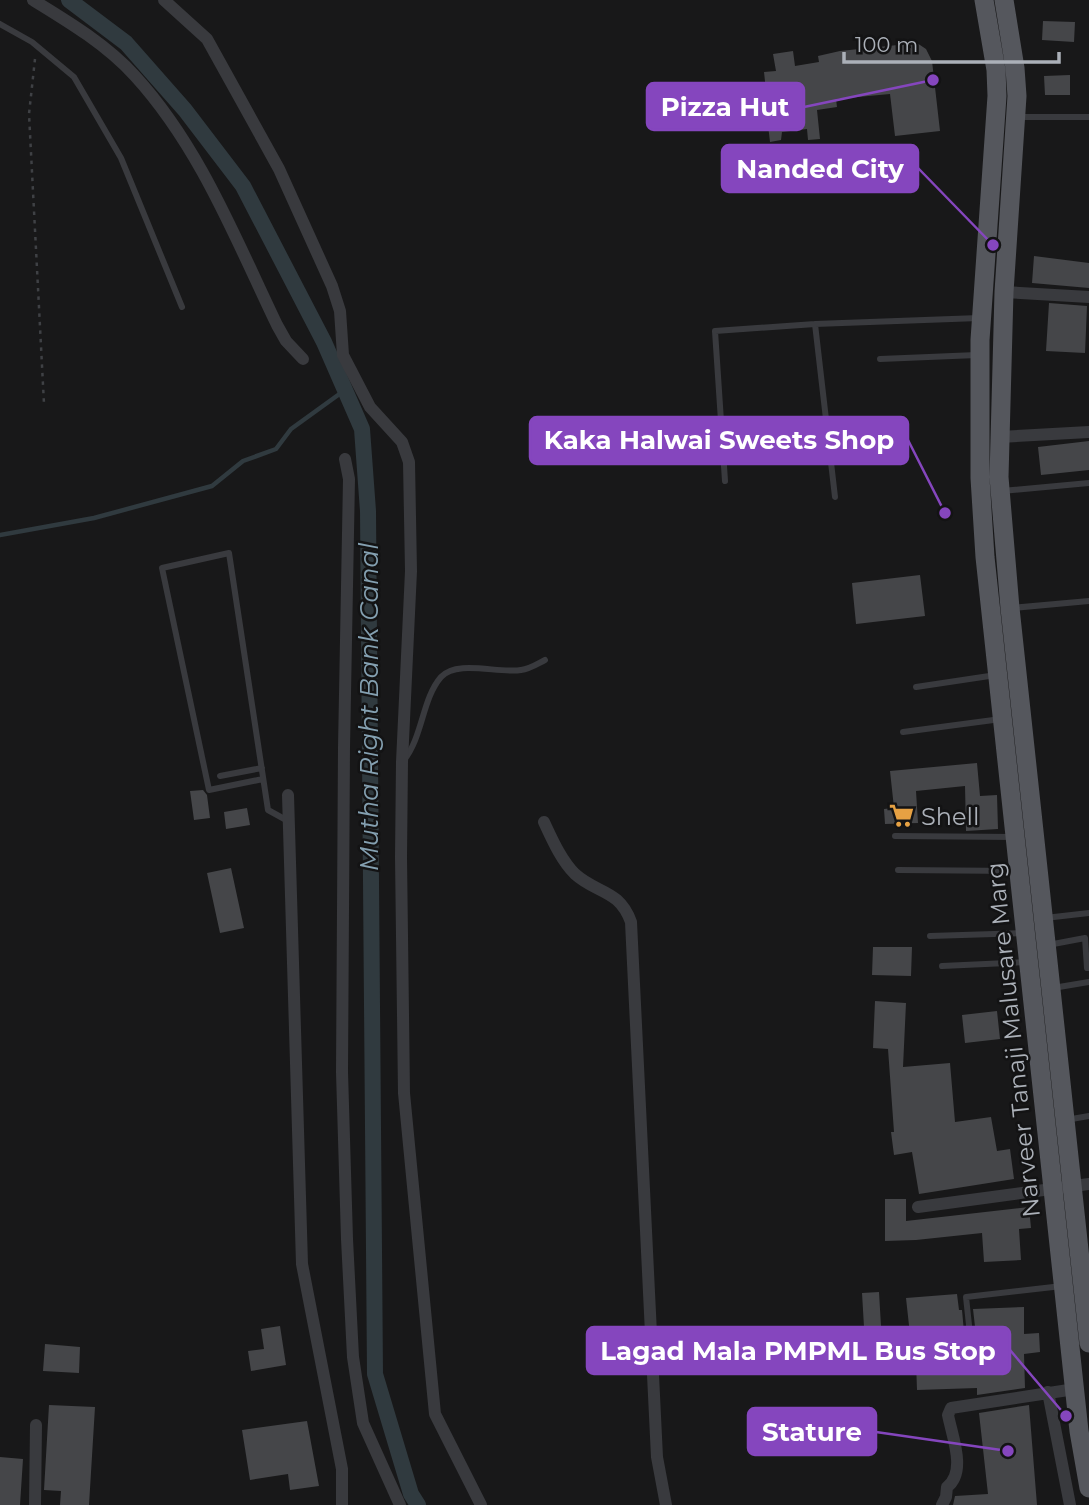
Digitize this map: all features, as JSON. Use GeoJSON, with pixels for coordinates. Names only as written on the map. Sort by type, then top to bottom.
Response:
{"type":"FeatureCollection","features":[{"type":"Feature","properties":{"kind":"main road","name":"Narveer Tanaji Malusare Marg"},"geometry":{"type":"LineString","coordinates":[[984,0],[1016,117],[1002,174],[981,318],[980,478],[995,556],[1010,608],[1043,918],[1032,947],[1051,989],[1078,1281],[1089,1343]]}},
{"type":"Feature","properties":{"kind":"main road","name":"Narveer Tanaji Malusare Marg"},"geometry":{"type":"LineString","coordinates":[[1004,0],[1005,69],[997,96],[1002,174],[1004,292],[1000,491],[995,556],[998,675],[1019,871],[1071,1187]]}},
{"type":"Feature","properties":{"kind":"main road","name":"Narveer Tanaji Malusare Marg"},"geometry":{"type":"LineString","coordinates":[[1078,1281],[1075,1389],[1080,1441],[1089,1488]]}},
{"type":"Feature","properties":{"kind":"street"},"geometry":{"type":"LineString","coordinates":[[33,0],[81,29],[134,75],[183,136],[277,325],[286,341],[303,359]]}},
{"type":"Feature","properties":{"kind":"street"},"geometry":{"type":"LineString","coordinates":[[164,0],[207,39],[279,169],[332,286],[340,311],[343,355],[370,407],[402,442],[409,462],[411,571],[402,762],[401,857],[404,1093],[435,1414],[481,1505]]}},
{"type":"Feature","properties":{"kind":"street"},"geometry":{"type":"LineString","coordinates":[[1004,292],[1089,297]]}},
{"type":"Feature","properties":{"kind":"street"},"geometry":{"type":"LineString","coordinates":[[1000,437],[1089,432]]}},
{"type":"Feature","properties":{"kind":"street"},"geometry":{"type":"LineString","coordinates":[[345,459],[349,479],[342,1072],[353,1357],[363,1423],[400,1505]]}},
{"type":"Feature","properties":{"kind":"street"},"geometry":{"type":"LineString","coordinates":[[288,795],[302,1264],[342,1469],[342,1505]]}},
{"type":"Feature","properties":{"kind":"street"},"geometry":{"type":"LineString","coordinates":[[544,822],[568,866],[577,876],[617,898],[626,909],[631,922],[657,1457],[666,1505]]}},
{"type":"Feature","properties":{"kind":"street"},"geometry":{"type":"LineString","coordinates":[[918,1207],[1071,1187]]}},
{"type":"Feature","properties":{"kind":"street"},"geometry":{"type":"LineString","coordinates":[[942,1505],[947,1487],[954,1482],[958,1470],[948,1415],[951,1408],[1075,1389]]}},
{"type":"Feature","properties":{"kind":"street"},"geometry":{"type":"LineString","coordinates":[[1048,1392],[1070,1505]]}},
{"type":"Feature","properties":{"kind":"street"},"geometry":{"type":"LineString","coordinates":[[35,1505],[36,1425]]}},
{"type":"Feature","properties":{"kind":"lane"},"geometry":{"type":"LineString","coordinates":[[0,24],[37,46],[74,76],[121,158],[183,307]]}},
{"type":"Feature","properties":{"kind":"lane"},"geometry":{"type":"LineString","coordinates":[[1016,117],[1089,117]]}},
{"type":"Feature","properties":{"kind":"lane"},"geometry":{"type":"LineString","coordinates":[[725,481],[715,331],[815,324],[981,318]]}},
{"type":"Feature","properties":{"kind":"lane"},"geometry":{"type":"LineString","coordinates":[[815,324],[835,497]]}},
{"type":"Feature","properties":{"kind":"lane"},"geometry":{"type":"LineString","coordinates":[[880,359],[979,355]]}},
{"type":"Feature","properties":{"kind":"lane"},"geometry":{"type":"LineString","coordinates":[[1000,491],[1089,483]]}},
{"type":"Feature","properties":{"kind":"lane"},"geometry":{"type":"LineString","coordinates":[[263,779],[209,790],[162,568],[229,553],[268,810],[288,821]]}},
{"type":"Feature","properties":{"kind":"lane"},"geometry":{"type":"LineString","coordinates":[[1010,608],[1089,601]]}},
{"type":"Feature","properties":{"kind":"lane"},"geometry":{"type":"LineString","coordinates":[[402,762],[413,747],[432,692],[441,677],[449,671],[467,668],[516,671],[533,667],[545,660]]}},
{"type":"Feature","properties":{"kind":"lane"},"geometry":{"type":"LineString","coordinates":[[916,687],[998,675]]}},
{"type":"Feature","properties":{"kind":"lane"},"geometry":{"type":"LineString","coordinates":[[903,732],[1003,719]]}},
{"type":"Feature","properties":{"kind":"lane"},"geometry":{"type":"LineString","coordinates":[[220,776],[262,768]]}},
{"type":"Feature","properties":{"kind":"lane"},"geometry":{"type":"LineString","coordinates":[[895,836],[1016,836]]}},
{"type":"Feature","properties":{"kind":"lane"},"geometry":{"type":"LineString","coordinates":[[898,870],[1019,871]]}},
{"type":"Feature","properties":{"kind":"lane"},"geometry":{"type":"LineString","coordinates":[[1043,918],[1089,913]]}},
{"type":"Feature","properties":{"kind":"lane"},"geometry":{"type":"LineString","coordinates":[[930,936],[1032,947]]}},
{"type":"Feature","properties":{"kind":"lane"},"geometry":{"type":"LineString","coordinates":[[942,965],[1085,938],[1089,968]]}},
{"type":"Feature","properties":{"kind":"lane"},"geometry":{"type":"LineString","coordinates":[[1051,989],[1089,982]]}},
{"type":"Feature","properties":{"kind":"lane"},"geometry":{"type":"LineString","coordinates":[[1065,1120],[1089,1116]]}},
{"type":"Feature","properties":{"kind":"lane"},"geometry":{"type":"LineString","coordinates":[[972,1353],[967,1297],[1078,1281]]}},
{"type":"Feature","properties":{"kind":"path"},"geometry":{"type":"LineString","coordinates":[[37,46],[29,114],[44,404]]}},
{"type":"Feature","properties":{"kind":"building"},"geometry":{"type":"Polygon","coordinates":[[[1043,21],[1075,22],[1074,42],[1042,40],[1043,21]]]}},
{"type":"Feature","properties":{"kind":"building"},"geometry":{"type":"Polygon","coordinates":[[[917,43],[926,49],[932,61],[940,131],[895,136],[890,94],[836,99],[837,107],[817,110],[820,139],[808,140],[807,129],[782,132],[781,140],[770,142],[768,125],[777,124],[773,90],[766,91],[764,72],[776,71],[773,54],[793,51],[795,66],[819,62],[818,56],[840,51],[917,43]]]}},
{"type":"Feature","properties":{"kind":"building"},"geometry":{"type":"Polygon","coordinates":[[[1070,75],[1070,95],[1045,95],[1044,76],[1070,75]]]}},
{"type":"Feature","properties":{"kind":"building"},"geometry":{"type":"Polygon","coordinates":[[[1034,256],[1089,263],[1089,288],[1032,283],[1034,256]]]}},
{"type":"Feature","properties":{"kind":"building"},"geometry":{"type":"Polygon","coordinates":[[[1049,303],[1087,306],[1085,353],[1046,351],[1049,303]]]}},
{"type":"Feature","properties":{"kind":"building"},"geometry":{"type":"Polygon","coordinates":[[[1089,441],[1089,470],[1041,475],[1038,447],[1089,441]]]}},
{"type":"Feature","properties":{"kind":"building"},"geometry":{"type":"Polygon","coordinates":[[[920,575],[925,616],[856,624],[852,583],[920,575]]]}},
{"type":"Feature","properties":{"kind":"building"},"geometry":{"type":"Polygon","coordinates":[[[977,763],[980,796],[997,795],[998,829],[966,831],[965,786],[916,791],[918,823],[885,824],[884,809],[894,808],[890,771],[977,763]]]}},
{"type":"Feature","properties":{"kind":"building"},"geometry":{"type":"Polygon","coordinates":[[[203,790],[207,795],[210,818],[194,820],[190,791],[203,790]]]}},
{"type":"Feature","properties":{"kind":"building"},"geometry":{"type":"Polygon","coordinates":[[[247,808],[250,825],[226,829],[224,812],[247,808]]]}},
{"type":"Feature","properties":{"kind":"building"},"geometry":{"type":"Polygon","coordinates":[[[231,868],[244,928],[220,933],[207,873],[231,868]]]}},
{"type":"Feature","properties":{"kind":"building"},"geometry":{"type":"Polygon","coordinates":[[[873,947],[912,947],[911,976],[872,975],[873,947]]]}},
{"type":"Feature","properties":{"kind":"building"},"geometry":{"type":"Polygon","coordinates":[[[875,1001],[906,1003],[903,1067],[950,1063],[955,1122],[991,1117],[997,1151],[1010,1149],[1014,1179],[919,1194],[912,1152],[894,1155],[888,1049],[873,1048],[875,1001]]]}},
{"type":"Feature","properties":{"kind":"building"},"geometry":{"type":"Polygon","coordinates":[[[997,1011],[1000,1039],[965,1043],[962,1015],[997,1011]]]}},
{"type":"Feature","properties":{"kind":"building"},"geometry":{"type":"Polygon","coordinates":[[[885,1199],[906,1199],[906,1221],[1029,1207],[1031,1228],[1019,1229],[1021,1260],[984,1262],[982,1233],[885,1241],[885,1199]]]}},
{"type":"Feature","properties":{"kind":"building"},"geometry":{"type":"Polygon","coordinates":[[[879,1292],[881,1326],[864,1327],[862,1293],[879,1292]]]}},
{"type":"Feature","properties":{"kind":"building"},"geometry":{"type":"Polygon","coordinates":[[[957,1294],[959,1310],[962,1310],[966,1354],[970,1358],[975,1358],[978,1353],[973,1309],[1024,1307],[1024,1334],[1039,1333],[1040,1352],[1024,1354],[1025,1388],[977,1395],[977,1388],[917,1390],[916,1362],[913,1362],[906,1298],[957,1294]]]}},
{"type":"Feature","properties":{"kind":"building"},"geometry":{"type":"Polygon","coordinates":[[[280,1326],[286,1365],[251,1371],[248,1351],[264,1349],[261,1329],[280,1326]]]}},
{"type":"Feature","properties":{"kind":"building"},"geometry":{"type":"Polygon","coordinates":[[[45,1344],[80,1347],[79,1373],[43,1371],[45,1344]]]}},
{"type":"Feature","properties":{"kind":"building"},"geometry":{"type":"Polygon","coordinates":[[[49,1405],[95,1407],[89,1505],[60,1505],[61,1491],[44,1490],[49,1405]]]}},
{"type":"Feature","properties":{"kind":"building"},"geometry":{"type":"Polygon","coordinates":[[[1029,1405],[1037,1505],[953,1505],[955,1496],[988,1494],[979,1413],[1029,1405]]]}},
{"type":"Feature","properties":{"kind":"building"},"geometry":{"type":"Polygon","coordinates":[[[307,1421],[319,1486],[290,1490],[288,1474],[250,1480],[242,1430],[307,1421]]]}},
{"type":"Feature","properties":{"kind":"building"},"geometry":{"type":"Polygon","coordinates":[[[0,1457],[23,1459],[20,1505],[0,1505],[0,1457]]]}},
{"type":"Feature","properties":{"kind":"waterway","name":"Mutha Right Bank Canal"},"geometry":{"type":"LineString","coordinates":[[69,0],[126,43],[185,110],[243,186],[324,342],[362,429],[368,511],[375,1374],[411,1494],[418,1505]]}},
{"type":"Feature","properties":{"kind":"waterway"},"geometry":{"type":"LineString","coordinates":[[0,535],[94,518],[212,486],[243,461],[276,449],[291,429],[345,390]]}},
{"type":"Feature","properties":{"kind":"place","name":"Pizza Hut"},"geometry":{"type":"Point","coordinates":[933,80]}},
{"type":"Feature","properties":{"kind":"place","name":"Nanded City"},"geometry":{"type":"Point","coordinates":[993,245]}},
{"type":"Feature","properties":{"kind":"place","name":"Kaka Halwai Sweets Shop"},"geometry":{"type":"Point","coordinates":[945,513]}},
{"type":"Feature","properties":{"kind":"place","name":"Shell"},"geometry":{"type":"Point","coordinates":[901,816]}},
{"type":"Feature","properties":{"kind":"place","name":"Lagad Mala PMPML Bus Stop"},"geometry":{"type":"Point","coordinates":[1066,1416]}},
{"type":"Feature","properties":{"kind":"place","name":"Stature"},"geometry":{"type":"Point","coordinates":[1008,1451]}}]}
